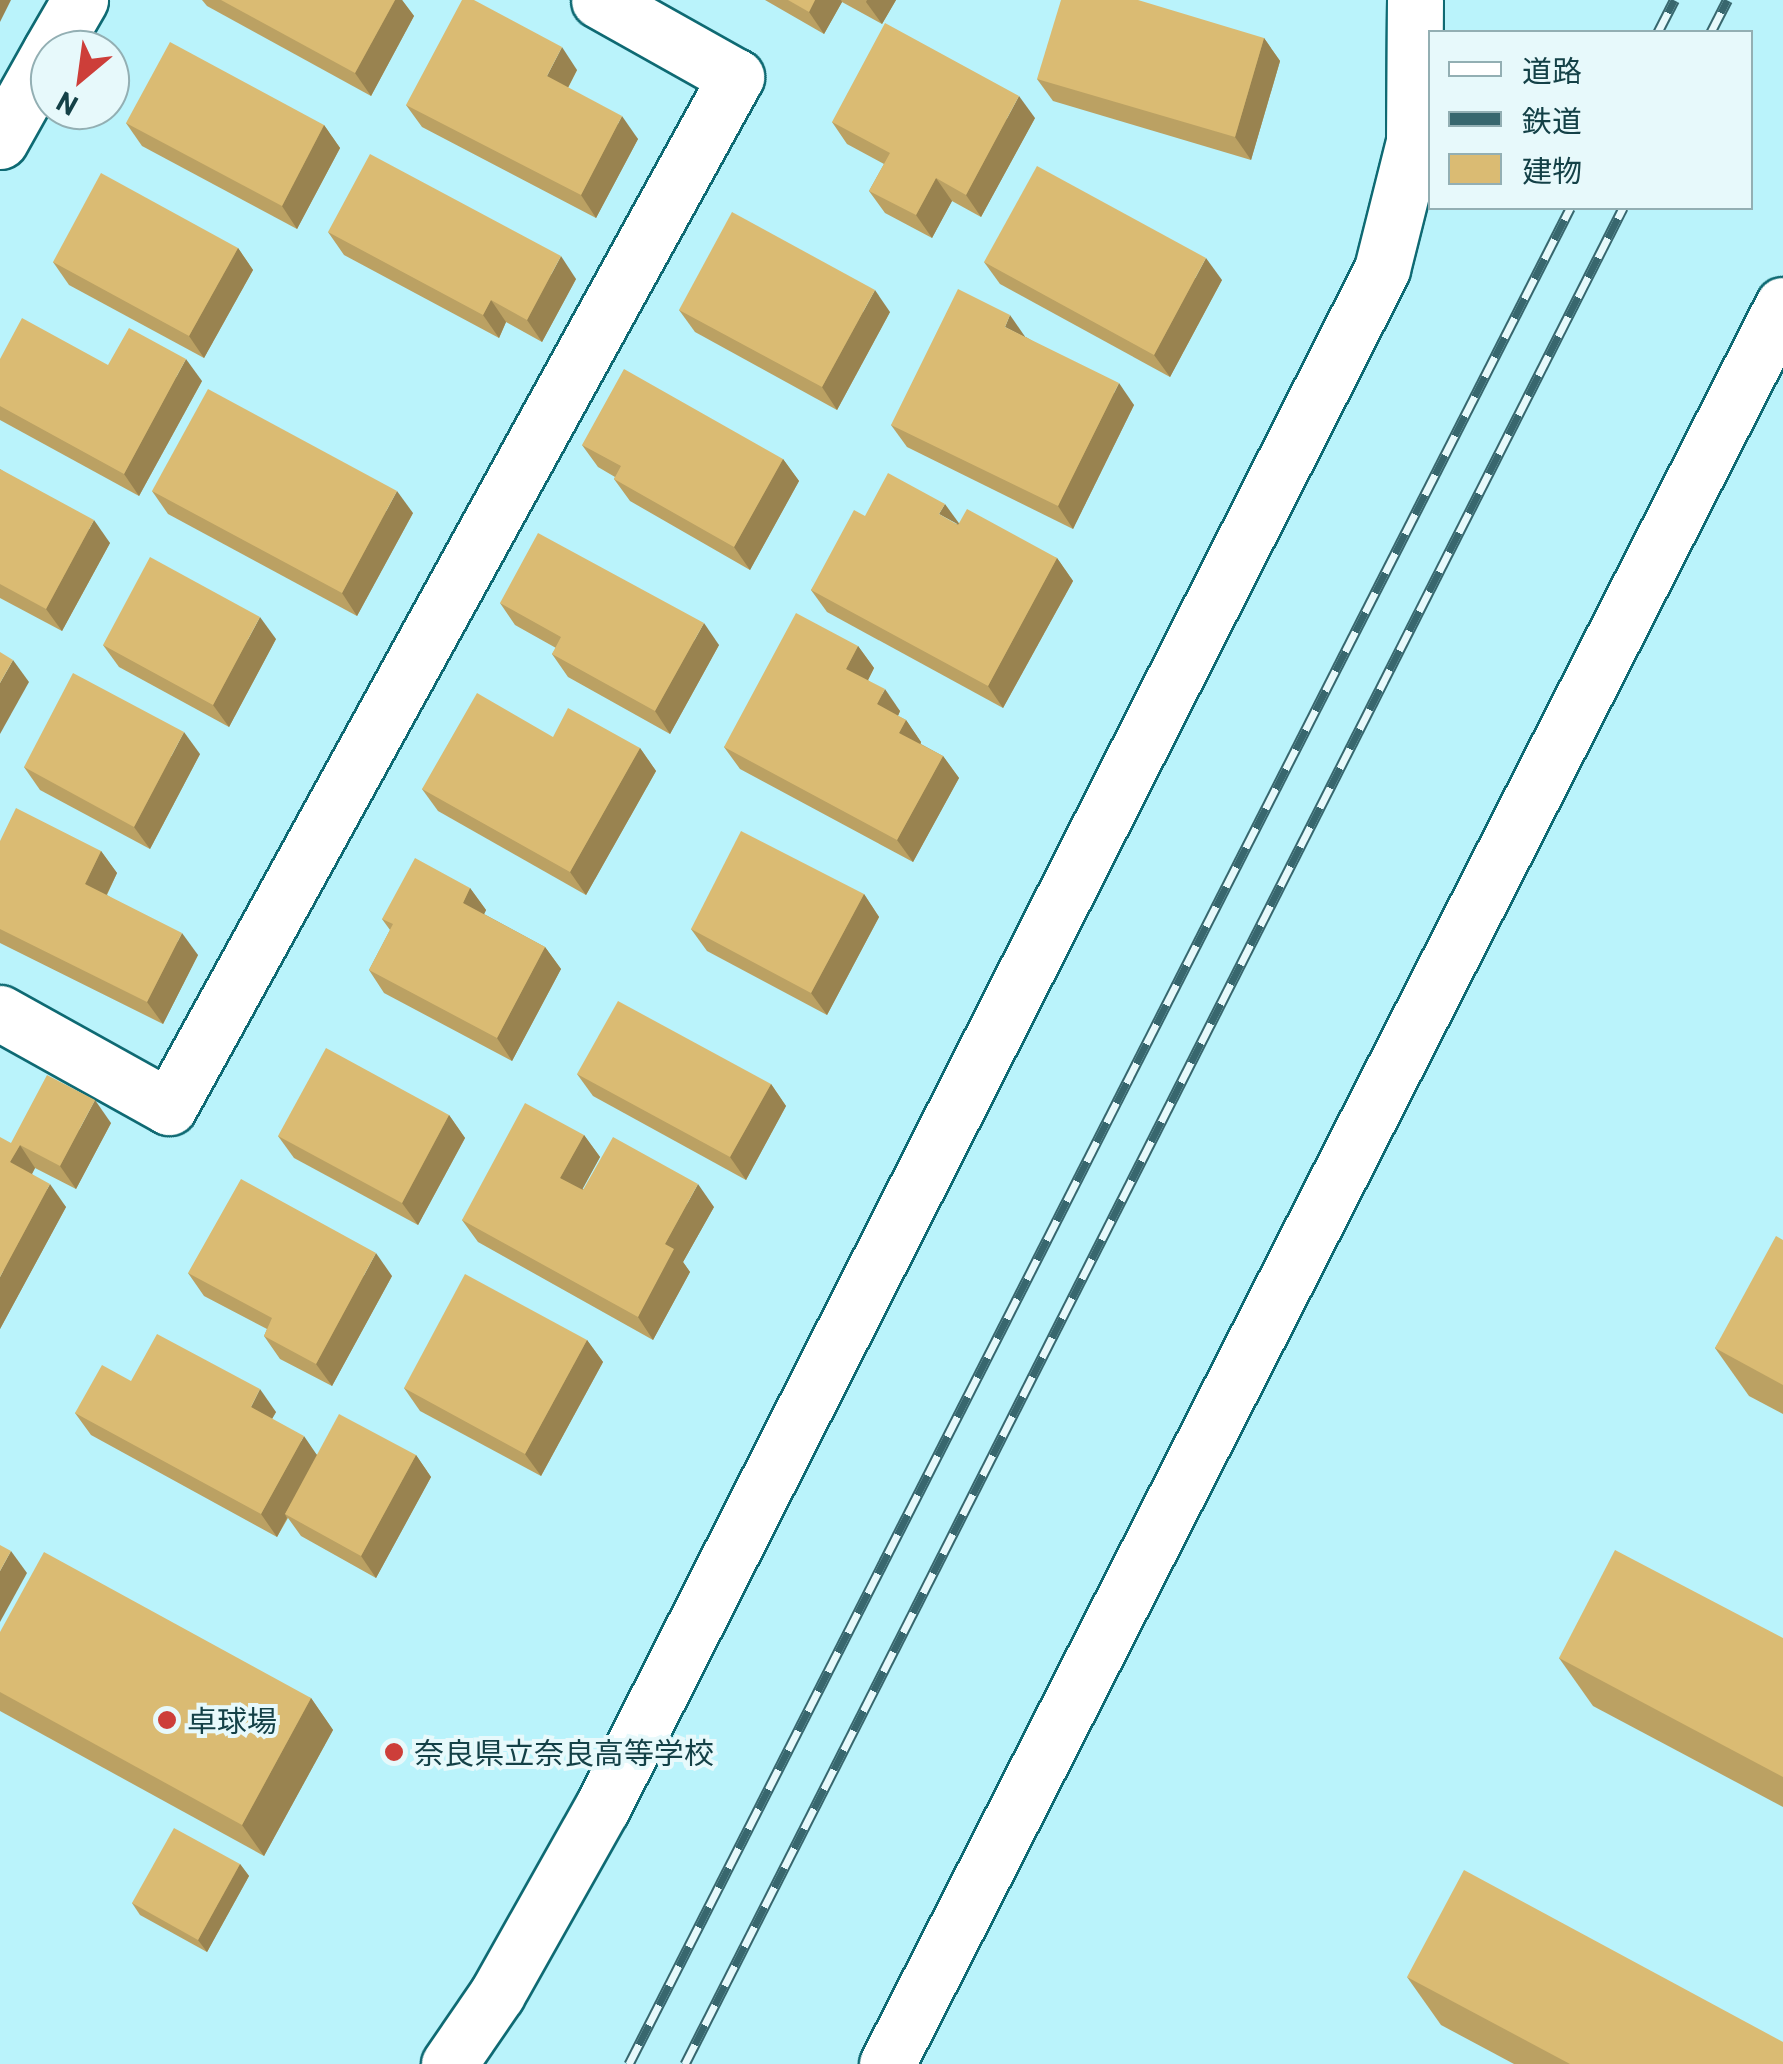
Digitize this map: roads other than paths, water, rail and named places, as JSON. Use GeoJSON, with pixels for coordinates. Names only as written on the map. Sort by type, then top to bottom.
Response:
{"type":"FeatureCollection","features":[{"type":"Feature","properties":{"kind":"street"},"geometry":{"type":"LineString","coordinates":[[63,30],[80,0]]}},
{"type":"Feature","properties":{"kind":"street"},"geometry":{"type":"LineString","coordinates":[[0,1014],[169,1107],[736,77],[599,0]]}},
{"type":"Feature","properties":{"kind":"street"},"geometry":{"type":"LineString","coordinates":[[449,2064],[507,1978],[602,1808],[1382,268],[1414,142],[1415,0]]}},
{"type":"Feature","properties":{"kind":"street"},"geometry":{"type":"LineString","coordinates":[[0,141],[30,88]]}},
{"type":"Feature","properties":{"kind":"street"},"geometry":{"type":"LineString","coordinates":[[887,2064],[1783,305]]}},
{"type":"Feature","properties":{"kind":"railway"},"geometry":{"type":"LineString","coordinates":[[1659,30],[1674,0]]}},
{"type":"Feature","properties":{"kind":"railway"},"geometry":{"type":"LineString","coordinates":[[1712,30],[1727,0]]}},
{"type":"Feature","properties":{"kind":"railway"},"geometry":{"type":"LineString","coordinates":[[629,2064],[1569,210]]}},
{"type":"Feature","properties":{"kind":"railway"},"geometry":{"type":"LineString","coordinates":[[685,2064],[1622,210]]}},
{"type":"Feature","properties":{"kind":"place","name":"卓球場"},"geometry":{"type":"Point","coordinates":[167,1720]}},
{"type":"Feature","properties":{"kind":"place","name":"奈良県立奈良高等学校"},"geometry":{"type":"Point","coordinates":[394,1752]}}]}
